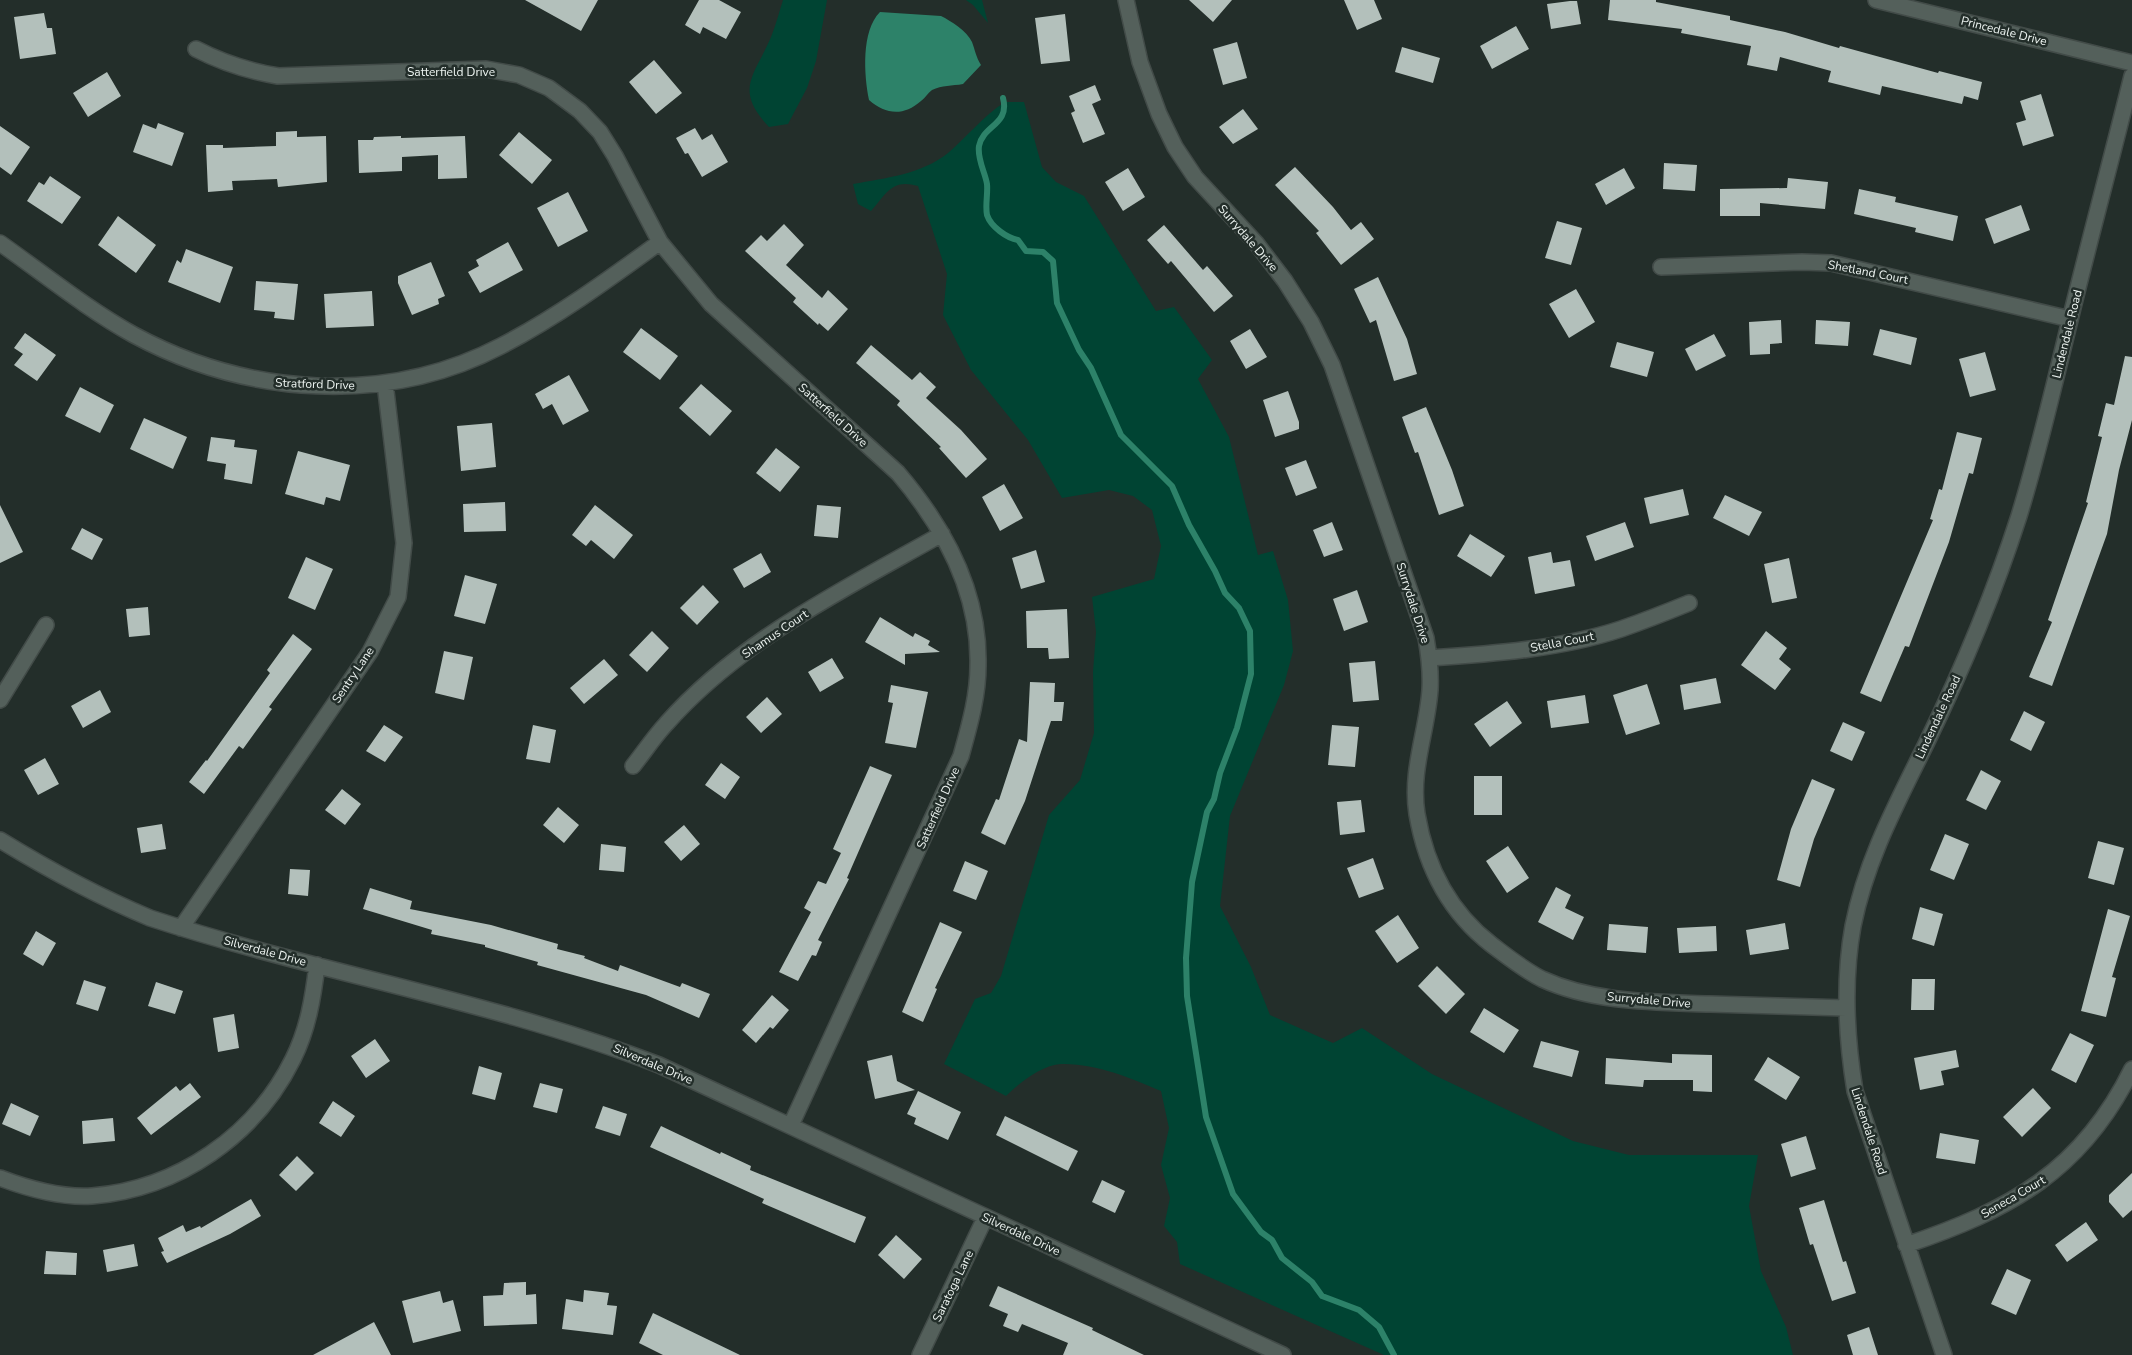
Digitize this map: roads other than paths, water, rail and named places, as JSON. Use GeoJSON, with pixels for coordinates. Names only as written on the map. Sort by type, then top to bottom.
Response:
{"type":"FeatureCollection","features":[{"type":"Feature","properties":{"kind":"street","name":"Surrydale Drive"},"geometry":{"type":"LineString","coordinates":[[1126,0],[1140,62],[1159,114],[1174,147],[1195,177],[1256,243],[1285,281],[1311,322],[1332,365],[1420,618],[1429,658],[1430,691],[1415,779],[1416,812],[1423,845],[1438,882],[1450,904],[1484,939],[1515,963],[1543,979],[1572,989],[1610,998],[1648,1002],[1846,1008]]}},
{"type":"Feature","properties":{"kind":"street","name":"Princedale Drive"},"geometry":{"type":"LineString","coordinates":[[1876,0],[2132,63]]}},
{"type":"Feature","properties":{"kind":"street","name":"Satterfield Drive"},"geometry":{"type":"LineString","coordinates":[[196,50],[224,63],[248,71],[278,76],[486,69],[519,75],[550,88],[564,98],[600,132],[615,156],[660,242],[711,304],[898,474],[924,504],[960,566],[976,628],[978,666],[976,691],[961,756],[791,1125]]}},
{"type":"Feature","properties":{"kind":"street","name":"Lindendale Road"},"geometry":{"type":"LineString","coordinates":[[1944,1355],[1855,1091],[1848,1050],[1846,1008],[1849,955],[1861,892],[1875,848],[1956,681],[1996,583],[2037,452],[2132,76]]}},
{"type":"Feature","properties":{"kind":"street","name":"Stratford Drive"},"geometry":{"type":"LineString","coordinates":[[0,243],[93,309],[134,335],[178,356],[225,372],[288,385],[341,387],[385,383],[427,375],[469,361],[501,346],[550,317],[660,242]]}},
{"type":"Feature","properties":{"kind":"street","name":"Shetland Court"},"geometry":{"type":"LineString","coordinates":[[1661,267],[1802,262],[1831,264],[2070,319]]}},
{"type":"Feature","properties":{"kind":"street","name":"Sentry Lane"},"geometry":{"type":"LineString","coordinates":[[181,928],[370,652],[398,597],[404,543],[385,383]]}},
{"type":"Feature","properties":{"kind":"street","name":"Shamus Court"},"geometry":{"type":"LineString","coordinates":[[633,766],[666,724],[734,662],[780,628],[819,604],[942,534]]}},
{"type":"Feature","properties":{"kind":"street","name":"Stella Court"},"geometry":{"type":"LineString","coordinates":[[1429,658],[1494,654],[1557,644],[1620,629],[1689,603]]}},
{"type":"Feature","properties":{"kind":"street"},"geometry":{"type":"LineString","coordinates":[[0,700],[46,625]]}},
{"type":"Feature","properties":{"kind":"street","name":"Silverdale Drive"},"geometry":{"type":"LineString","coordinates":[[0,840],[57,875],[108,901],[181,928],[604,1044],[659,1065],[1283,1355]]}},
{"type":"Feature","properties":{"kind":"street"},"geometry":{"type":"LineString","coordinates":[[0,1178],[22,1187],[56,1194],[92,1196],[134,1189],[167,1178],[199,1162],[228,1142],[254,1118],[276,1090],[293,1060],[304,1034],[313,1000],[317,965]]}},
{"type":"Feature","properties":{"kind":"street","name":"Seneca Court"},"geometry":{"type":"LineString","coordinates":[[1906,1244],[1944,1232],[1989,1213],[2041,1183],[2072,1156],[2098,1125],[2121,1091],[2132,1069]]}},
{"type":"Feature","properties":{"kind":"street","name":"Saratoga Lane"},"geometry":{"type":"LineString","coordinates":[[920,1355],[985,1218]]}},
{"type":"Feature","properties":{"kind":"waterway"},"geometry":{"type":"LineString","coordinates":[[1003,98],[1003,114],[1000,120],[985,133],[979,146],[980,161],[987,184],[987,215],[992,224],[1009,237],[1018,240],[1026,251],[1043,252],[1053,261],[1057,303],[1079,350],[1091,368],[1121,435],[1172,486],[1189,525],[1225,593],[1239,608],[1250,631],[1251,674],[1237,728],[1220,773],[1214,799],[1207,812],[1192,882],[1186,958],[1187,996],[1206,1117],[1233,1194],[1261,1232],[1272,1240],[1282,1258],[1312,1282],[1322,1296],[1359,1310],[1379,1327],[1394,1355]]}}]}
